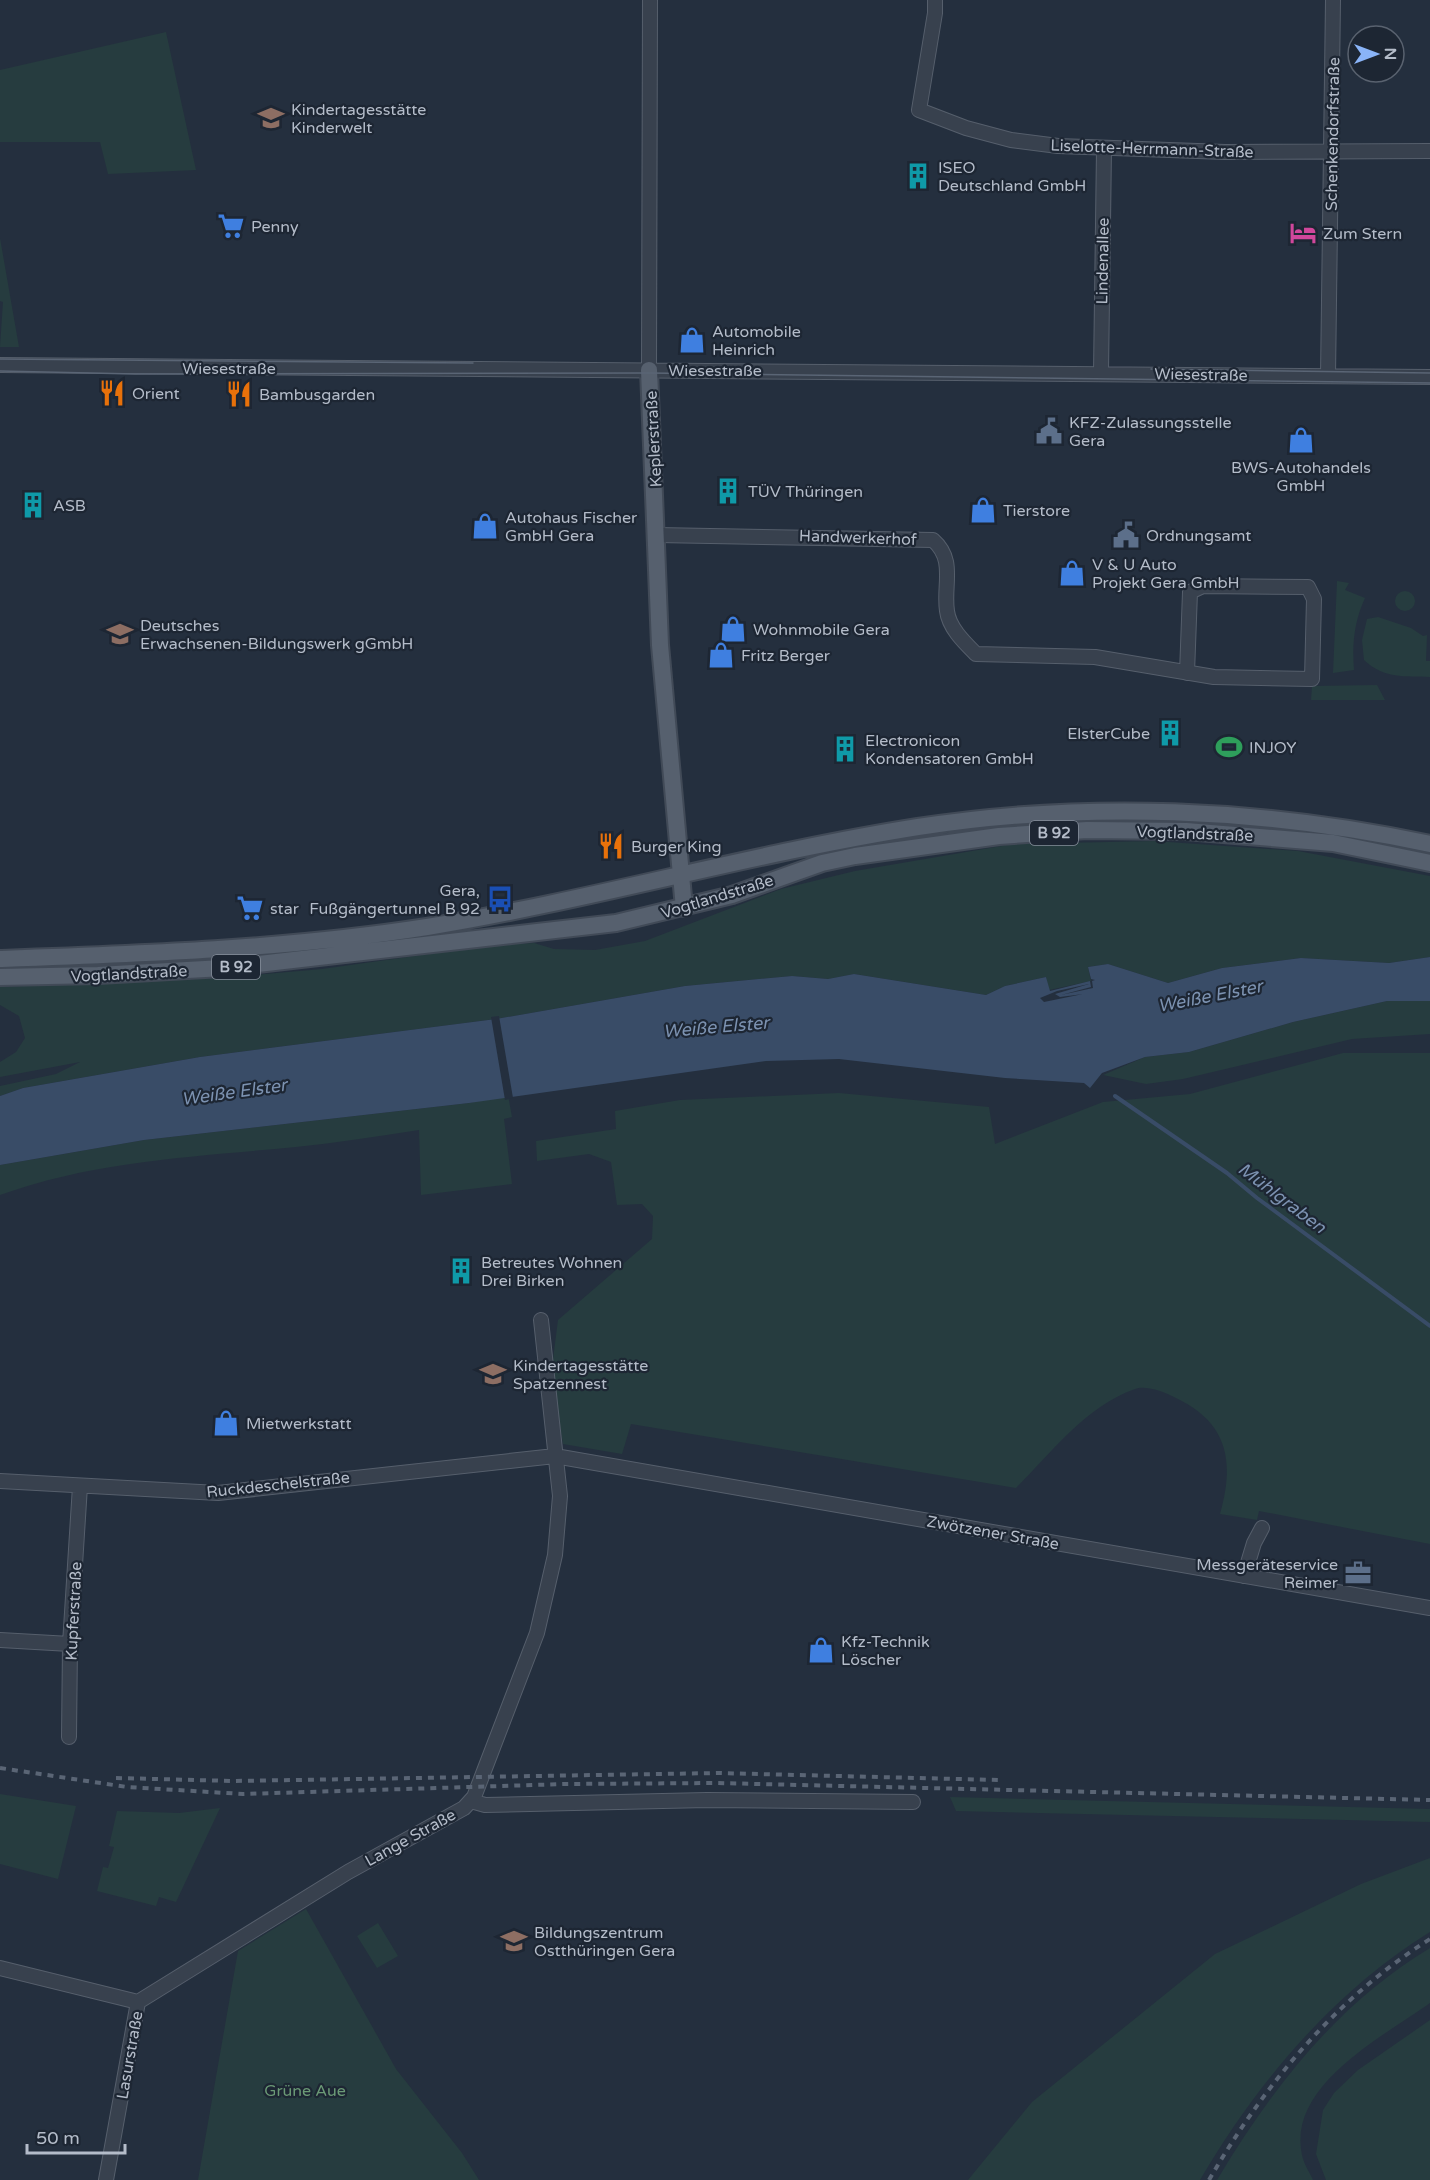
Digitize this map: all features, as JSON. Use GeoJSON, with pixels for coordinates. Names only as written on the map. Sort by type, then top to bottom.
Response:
{"type":"FeatureCollection","features":[{"type":"Feature","properties":{"kind":"main road","name":"Keplerstraße"},"geometry":{"type":"LineString","coordinates":[[649,370],[660,645],[684,908]]}},
{"type":"Feature","properties":{"kind":"main road","name":"Vogtlandstraße"},"geometry":{"type":"LineString","coordinates":[[0,959],[269,946],[425,927],[680,877],[798,849],[920,827],[991,818],[1096,812],[1252,817],[1338,827],[1430,844]]}},
{"type":"Feature","properties":{"kind":"main road","name":"Vogtlandstraße"},"geometry":{"type":"LineString","coordinates":[[0,977],[98,975],[223,968],[616,923],[732,895],[788,873],[855,856],[999,836],[1086,830],[1186,831],[1333,843],[1430,863]]}},
{"type":"Feature","properties":{"kind":"main road"},"geometry":{"type":"LineString","coordinates":[[0,947],[67,957]]}},
{"type":"Feature","properties":{"kind":"street","name":"Keplerstraße"},"geometry":{"type":"LineString","coordinates":[[649,370],[650,0]]}},
{"type":"Feature","properties":{"kind":"street","name":"Liselotte-Herrmann-Straße"},"geometry":{"type":"LineString","coordinates":[[935,0],[935,13],[919,110],[966,128],[1011,140],[1104,149],[1430,152]]}},
{"type":"Feature","properties":{"kind":"street","name":"Schenkendorfstraße"},"geometry":{"type":"LineString","coordinates":[[1328,376],[1333,0]]}},
{"type":"Feature","properties":{"kind":"street","name":"Lindenallee"},"geometry":{"type":"LineString","coordinates":[[1101,373],[1104,149]]}},
{"type":"Feature","properties":{"kind":"street","name":"Wiesestraße"},"geometry":{"type":"LineString","coordinates":[[0,365],[1430,377]]}},
{"type":"Feature","properties":{"kind":"street","name":"Handwerkerhof"},"geometry":{"type":"LineString","coordinates":[[657,535],[933,540],[942,548],[947,558],[947,614],[960,636],[976,654],[1095,657],[1187,673],[1214,677],[1312,679],[1314,599],[1308,587],[1203,586],[1190,592],[1187,673]]}},
{"type":"Feature","properties":{"kind":"street","name":"Lange Straße"},"geometry":{"type":"LineString","coordinates":[[138,2002],[348,1872],[471,1801],[484,1777],[537,1633],[555,1555],[560,1496],[541,1320]]}},
{"type":"Feature","properties":{"kind":"street","name":"Ruckdeschelstraße"},"geometry":{"type":"LineString","coordinates":[[0,1481],[225,1492],[555,1456]]}},
{"type":"Feature","properties":{"kind":"street","name":"Zwötzener Straße"},"geometry":{"type":"LineString","coordinates":[[555,1456],[1430,1608]]}},
{"type":"Feature","properties":{"kind":"street","name":"Kupferstraße"},"geometry":{"type":"LineString","coordinates":[[69,1737],[70,1644],[80,1486]]}},
{"type":"Feature","properties":{"kind":"street"},"geometry":{"type":"LineString","coordinates":[[1244,1576],[1254,1543],[1262,1528]]}},
{"type":"Feature","properties":{"kind":"street"},"geometry":{"type":"LineString","coordinates":[[0,1640],[70,1644]]}},
{"type":"Feature","properties":{"kind":"street"},"geometry":{"type":"LineString","coordinates":[[471,1801],[485,1805],[706,1800],[913,1802]]}},
{"type":"Feature","properties":{"kind":"street"},"geometry":{"type":"LineString","coordinates":[[0,1968],[138,2002]]}},
{"type":"Feature","properties":{"kind":"street","name":"Lasurstraße"},"geometry":{"type":"LineString","coordinates":[[106,2180],[138,2002]]}},
{"type":"Feature","properties":{"kind":"green space"},"geometry":{"type":"Polygon","coordinates":[[[166,32],[196,170],[108,174],[100,142],[0,142],[0,70],[166,32]]]}},
{"type":"Feature","properties":{"kind":"green space"},"geometry":{"type":"Polygon","coordinates":[[[0,238],[19,347],[0,347],[3,302],[0,301],[0,238]]]}},
{"type":"Feature","properties":{"kind":"green space"},"geometry":{"type":"Polygon","coordinates":[[[1337,581],[1349,583],[1345,590],[1365,598],[1355,633],[1354,670],[1333,673],[1337,581]]]}},
{"type":"Feature","properties":{"kind":"green space"},"geometry":{"type":"Polygon","coordinates":[[[1405,591],[1412,594],[1415,601],[1412,608],[1405,611],[1398,608],[1395,601],[1398,594],[1405,591]]]}},
{"type":"Feature","properties":{"kind":"green space"},"geometry":{"type":"Polygon","coordinates":[[[1378,617],[1411,628],[1423,636],[1427,635],[1426,661],[1430,661],[1430,677],[1403,676],[1379,671],[1364,660],[1362,640],[1367,619],[1378,617]]]}},
{"type":"Feature","properties":{"kind":"green space"},"geometry":{"type":"Polygon","coordinates":[[[1377,685],[1385,700],[1311,700],[1312,686],[1377,685]]]}},
{"type":"Feature","properties":{"kind":"green space"},"geometry":{"type":"Polygon","coordinates":[[[1154,841],[1298,851],[1430,876],[1430,957],[1389,963],[1301,958],[1222,968],[1168,983],[1108,964],[1088,967],[1091,981],[1049,990],[1046,977],[1005,986],[986,995],[854,974],[828,979],[792,976],[685,986],[496,1019],[200,1057],[23,1088],[0,1096],[0,1086],[56,1074],[80,1062],[0,1077],[0,1062],[16,1052],[25,1038],[19,1016],[0,1005],[0,987],[222,978],[322,969],[493,945],[534,943],[554,949],[595,950],[645,941],[781,889],[855,871],[1013,844],[1154,841]]]}},
{"type":"Feature","properties":{"kind":"green space"},"geometry":{"type":"Polygon","coordinates":[[[1387,1001],[1430,1001],[1430,1034],[1352,1039],[1183,1079],[1146,1084],[1103,1075],[1145,1057],[1189,1052],[1293,1022],[1387,1001]]]}},
{"type":"Feature","properties":{"kind":"green space"},"geometry":{"type":"Polygon","coordinates":[[[1343,1053],[1430,1053],[1430,1544],[1259,1511],[1257,1520],[1220,1514],[1227,1477],[1223,1445],[1216,1431],[1206,1418],[1192,1407],[1170,1395],[1150,1388],[1135,1389],[1101,1407],[1070,1432],[1016,1488],[631,1424],[622,1454],[563,1444],[551,1375],[558,1320],[652,1239],[653,1216],[642,1204],[617,1205],[611,1162],[589,1154],[537,1161],[536,1141],[616,1129],[615,1111],[680,1100],[839,1093],[989,1107],[995,1144],[1103,1102],[1190,1094],[1343,1053]]]}},
{"type":"Feature","properties":{"kind":"green space"},"geometry":{"type":"Polygon","coordinates":[[[508,1095],[512,1117],[504,1119],[512,1184],[421,1195],[419,1130],[311,1145],[183,1157],[110,1167],[37,1183],[0,1195],[0,1165],[144,1140],[469,1103],[508,1095]]]}},
{"type":"Feature","properties":{"kind":"green space"},"geometry":{"type":"Polygon","coordinates":[[[0,1794],[76,1806],[58,1879],[0,1864],[0,1794]]]}},
{"type":"Feature","properties":{"kind":"green space"},"geometry":{"type":"Polygon","coordinates":[[[950,1797],[1430,1809],[1430,1822],[956,1811],[950,1797]]]}},
{"type":"Feature","properties":{"kind":"green space"},"geometry":{"type":"Polygon","coordinates":[[[220,1808],[176,1902],[159,1897],[156,1906],[97,1891],[103,1867],[108,1868],[114,1847],[109,1846],[117,1811],[179,1813],[220,1808]]]}},
{"type":"Feature","properties":{"kind":"green space"},"geometry":{"type":"Polygon","coordinates":[[[1430,1858],[1430,1932],[1361,1982],[1300,2042],[1246,2109],[1200,2180],[968,2180],[1032,2102],[1215,1954],[1361,1884],[1430,1858]]]}},
{"type":"Feature","properties":{"kind":"green space","name":"Grüne Aue"},"geometry":{"type":"Polygon","coordinates":[[[306,1909],[396,2069],[462,2153],[479,2180],[198,2180],[238,1951],[306,1909]]]}},
{"type":"Feature","properties":{"kind":"green space"},"geometry":{"type":"Polygon","coordinates":[[[378,1923],[398,1956],[377,1968],[357,1936],[378,1923]]]}},
{"type":"Feature","properties":{"kind":"green space"},"geometry":{"type":"Polygon","coordinates":[[[1430,1948],[1430,2003],[1364,2048],[1341,2067],[1322,2087],[1308,2109],[1301,2133],[1303,2159],[1313,2180],[1217,2180],[1260,2113],[1309,2050],[1365,1995],[1396,1970],[1430,1948]]]}},
{"type":"Feature","properties":{"kind":"green space"},"geometry":{"type":"Polygon","coordinates":[[[1430,2020],[1430,2180],[1326,2180],[1316,2154],[1323,2110],[1334,2093],[1358,2070],[1430,2020]]]}},
{"type":"Feature","properties":{"kind":"water","name":"Weiße Elster"},"geometry":{"type":"Polygon","coordinates":[[[1430,957],[1430,1001],[1387,1001],[1293,1022],[1189,1052],[1145,1057],[1102,1073],[1090,1088],[1084,1083],[1005,1078],[839,1059],[766,1061],[469,1103],[144,1140],[0,1165],[0,1096],[23,1088],[200,1057],[496,1019],[685,986],[792,976],[828,979],[854,974],[986,995],[1005,986],[1046,977],[1050,991],[1090,981],[1091,987],[1061,995],[1093,988],[1092,981],[1095,980],[1091,979],[1088,967],[1108,964],[1168,983],[1222,968],[1301,958],[1389,963],[1430,957]],[[1089,984],[1057,991],[1040,998],[1044,1002],[1083,994],[1060,997],[1055,994],[1089,984]]]}},
{"type":"Feature","properties":{"kind":"pier"},"geometry":{"type":"Polygon","coordinates":[[[499,1016],[513,1098],[505,1100],[491,1017],[499,1016]]]}},
{"type":"Feature","properties":{"kind":"waterway","name":"Mühlgraben"},"geometry":{"type":"LineString","coordinates":[[1115,1096],[1227,1173],[1257,1198],[1430,1326]]}},
{"type":"Feature","properties":{"kind":"tram line"},"geometry":{"type":"LineString","coordinates":[[0,359],[473,363]]}},
{"type":"Feature","properties":{"kind":"tram line"},"geometry":{"type":"LineString","coordinates":[[1151,369],[1430,373]]}},
{"type":"Feature","properties":{"kind":"tram line"},"geometry":{"type":"LineString","coordinates":[[0,371],[135,374],[649,373],[1430,383]]}},
{"type":"Feature","properties":{"kind":"railway"},"geometry":{"type":"LineString","coordinates":[[0,1768],[127,1787],[243,1794],[566,1784],[717,1783],[1430,1800]]}},
{"type":"Feature","properties":{"kind":"railway"},"geometry":{"type":"LineString","coordinates":[[116,1778],[234,1781],[718,1773],[998,1780]]}},
{"type":"Feature","properties":{"kind":"railway"},"geometry":{"type":"LineString","coordinates":[[1209,2180],[1254,2111],[1305,2046],[1364,1988],[1396,1962],[1430,1939]]}},
{"type":"Feature","properties":{"kind":"place","name":"Kindertagesstätte Kinderwelt"},"geometry":{"type":"Point","coordinates":[271,118]}},
{"type":"Feature","properties":{"kind":"place","name":"ISEO Deutschland GmbH"},"geometry":{"type":"Point","coordinates":[918,176]}},
{"type":"Feature","properties":{"kind":"place","name":"Penny"},"geometry":{"type":"Point","coordinates":[231,226]}},
{"type":"Feature","properties":{"kind":"place","name":"Zum Stern"},"geometry":{"type":"Point","coordinates":[1303,233]}},
{"type":"Feature","properties":{"kind":"place","name":"Automobile Heinrich"},"geometry":{"type":"Point","coordinates":[692,340]}},
{"type":"Feature","properties":{"kind":"place","name":"Orient"},"geometry":{"type":"Point","coordinates":[112,393]}},
{"type":"Feature","properties":{"kind":"place","name":"Bambusgarden"},"geometry":{"type":"Point","coordinates":[239,394]}},
{"type":"Feature","properties":{"kind":"place","name":"KFZ-Zulassungsstelle Gera"},"geometry":{"type":"Point","coordinates":[1049,431]}},
{"type":"Feature","properties":{"kind":"place","name":"BWS-Autohandels GmbH"},"geometry":{"type":"Point","coordinates":[1301,440]}},
{"type":"Feature","properties":{"kind":"place","name":"TÜV Thüringen"},"geometry":{"type":"Point","coordinates":[728,491]}},
{"type":"Feature","properties":{"kind":"place","name":"ASB"},"geometry":{"type":"Point","coordinates":[33,505]}},
{"type":"Feature","properties":{"kind":"place","name":"Tierstore"},"geometry":{"type":"Point","coordinates":[983,510]}},
{"type":"Feature","properties":{"kind":"place","name":"Autohaus Fischer GmbH Gera"},"geometry":{"type":"Point","coordinates":[485,526]}},
{"type":"Feature","properties":{"kind":"place","name":"Ordnungsamt"},"geometry":{"type":"Point","coordinates":[1126,535]}},
{"type":"Feature","properties":{"kind":"place","name":"V & U Auto Projekt Gera GmbH"},"geometry":{"type":"Point","coordinates":[1072,573]}},
{"type":"Feature","properties":{"kind":"place","name":"Wohnmobile Gera"},"geometry":{"type":"Point","coordinates":[733,629]}},
{"type":"Feature","properties":{"kind":"place","name":"Deutsches Erwachsenen-Bildungswerk gGmbH"},"geometry":{"type":"Point","coordinates":[120,634]}},
{"type":"Feature","properties":{"kind":"place","name":"Fritz Berger"},"geometry":{"type":"Point","coordinates":[721,655]}},
{"type":"Feature","properties":{"kind":"place","name":"ElsterCube"},"geometry":{"type":"Point","coordinates":[1170,733]}},
{"type":"Feature","properties":{"kind":"place","name":"INJOY"},"geometry":{"type":"Point","coordinates":[1229,747]}},
{"type":"Feature","properties":{"kind":"place","name":"Electronicon Kondensatoren GmbH"},"geometry":{"type":"Point","coordinates":[845,749]}},
{"type":"Feature","properties":{"kind":"place","name":"Burger King"},"geometry":{"type":"Point","coordinates":[611,846]}},
{"type":"Feature","properties":{"kind":"place","name":"Gera, Fußgängertunnel B 92"},"geometry":{"type":"Point","coordinates":[500,899]}},
{"type":"Feature","properties":{"kind":"place","name":"star"},"geometry":{"type":"Point","coordinates":[250,908]}},
{"type":"Feature","properties":{"kind":"place","name":"Betreutes Wohnen Drei Birken"},"geometry":{"type":"Point","coordinates":[461,1271]}},
{"type":"Feature","properties":{"kind":"place","name":"Kindertagesstätte Spatzennest"},"geometry":{"type":"Point","coordinates":[493,1374]}},
{"type":"Feature","properties":{"kind":"place","name":"Mietwerkstatt"},"geometry":{"type":"Point","coordinates":[226,1423]}},
{"type":"Feature","properties":{"kind":"place","name":"Messgeräteservice Reimer"},"geometry":{"type":"Point","coordinates":[1358,1573]}},
{"type":"Feature","properties":{"kind":"place","name":"Kfz-Technik Löscher"},"geometry":{"type":"Point","coordinates":[821,1650]}},
{"type":"Feature","properties":{"kind":"place","name":"Bildungszentrum Ostthüringen Gera"},"geometry":{"type":"Point","coordinates":[514,1941]}}]}
